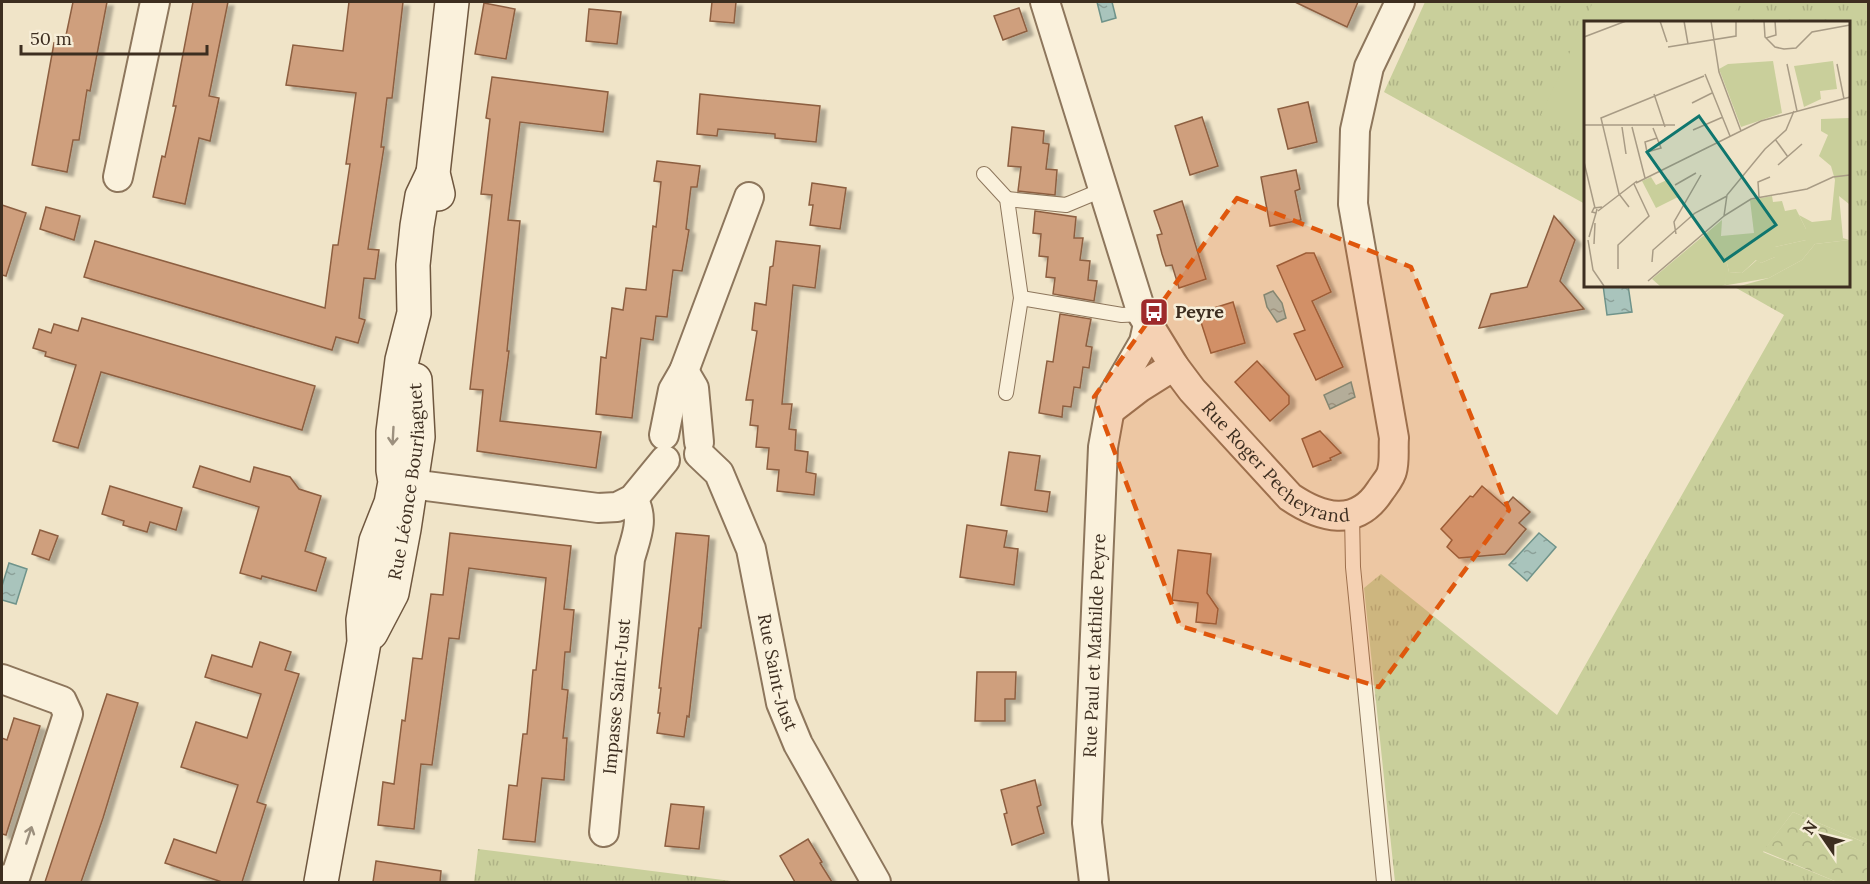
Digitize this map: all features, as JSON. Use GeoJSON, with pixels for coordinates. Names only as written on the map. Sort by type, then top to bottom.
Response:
{"type":"FeatureCollection","features":[{"type":"Feature","properties":{"kind":"main road","name":"Rue Léonce Bourliaguet"},"geometry":{"type":"LineString","coordinates":[[321,882],[364,642],[363,621],[376,541],[391,504],[403,484],[392,461],[393,432],[402,360],[414,313],[413,265],[417,226],[422,196],[433,173],[452,2]]}},
{"type":"Feature","properties":{"kind":"street"},"geometry":{"type":"LineString","coordinates":[[118,177],[155,2]]}},
{"type":"Feature","properties":{"kind":"street","name":"Rue Roger Pecheyrand"},"geometry":{"type":"LineString","coordinates":[[1045,2],[1102,190],[1145,319],[1192,390],[1290,497],[1309,510],[1325,515],[1352,515],[1378,495],[1392,472],[1394,438],[1353,204],[1355,130],[1369,68],[1400,2]]}},
{"type":"Feature","properties":{"kind":"street"},"geometry":{"type":"LineString","coordinates":[[403,484],[598,508],[617,507],[633,499],[665,448],[673,390],[684,371],[749,197]]}},
{"type":"Feature","properties":{"kind":"street","name":"Rue Paul et Mathilde Peyre"},"geometry":{"type":"LineString","coordinates":[[1094,882],[1087,823],[1103,447],[1112,397],[1143,342],[1145,319]]}},
{"type":"Feature","properties":{"kind":"street"},"geometry":{"type":"LineString","coordinates":[[1111,409],[1174,366]]}},
{"type":"Feature","properties":{"kind":"street"},"geometry":{"type":"LineString","coordinates":[[665,448],[676,467],[683,467],[695,461],[699,448],[694,387],[684,371]]}},
{"type":"Feature","properties":{"kind":"street","name":"Rue Saint-Just"},"geometry":{"type":"LineString","coordinates":[[699,448],[719,472],[751,549],[781,703],[798,744],[876,882]]}},
{"type":"Feature","properties":{"kind":"street","name":"Impasse Saint-Just"},"geometry":{"type":"LineString","coordinates":[[604,832],[630,559],[638,530],[640,511],[633,499]]}},
{"type":"Feature","properties":{"kind":"street","name":"Impasse Saint-Just"},"geometry":{"type":"LineString","coordinates":[[598,508],[622,535],[630,559]]}},
{"type":"Feature","properties":{"kind":"street"},"geometry":{"type":"LineString","coordinates":[[2,679],[62,701],[68,714],[16,875],[2,882]]}},
{"type":"Feature","properties":{"kind":"lane"},"geometry":{"type":"LineString","coordinates":[[984,174],[1007,199],[1021,298],[1006,393]]}},
{"type":"Feature","properties":{"kind":"lane"},"geometry":{"type":"LineString","coordinates":[[1007,199],[1066,205],[1102,190]]}},
{"type":"Feature","properties":{"kind":"lane"},"geometry":{"type":"LineString","coordinates":[[1021,298],[1145,319]]}},
{"type":"Feature","properties":{"kind":"lane"},"geometry":{"type":"LineString","coordinates":[[1352,515],[1353,567],[1384,882]]}},
{"type":"Feature","properties":{"kind":"highlighted area"},"geometry":{"type":"Polygon","coordinates":[[[1237,198],[1411,267],[1509,510],[1379,687],[1180,626],[1094,397],[1237,198]]]}},
{"type":"Feature","properties":{"kind":"green space"},"geometry":{"type":"Polygon","coordinates":[[[1425,2],[1868,2],[1868,844],[1793,812],[1763,852],[1837,882],[1395,882],[1364,588],[1381,574],[1557,715],[1784,315],[1733,286],[1849,286],[1849,21],[1584,21],[1584,203],[1384,92],[1425,2]]]}},
{"type":"Feature","properties":{"kind":"green space"},"geometry":{"type":"Polygon","coordinates":[[[1593,2],[1740,2],[1730,21],[1584,21],[1593,2]]]}},
{"type":"Feature","properties":{"kind":"green space"},"geometry":{"type":"Polygon","coordinates":[[[1584,22],[1584,140],[1541,115],[1584,22]]]}},
{"type":"Feature","properties":{"kind":"green space"},"geometry":{"type":"Polygon","coordinates":[[[1793,812],[1868,844],[1868,882],[1837,882],[1763,851],[1793,812]]]}},
{"type":"Feature","properties":{"kind":"green space"},"geometry":{"type":"Polygon","coordinates":[[[478,849],[739,882],[474,882],[478,849]]]}},
{"type":"Feature","properties":{"kind":"water"},"geometry":{"type":"Polygon","coordinates":[[[1097,2],[1112,2],[1116,18],[1102,22],[1097,2]]]}},
{"type":"Feature","properties":{"kind":"water"},"geometry":{"type":"Polygon","coordinates":[[[1603,286],[1628,286],[1632,312],[1607,315],[1603,286]]]}},
{"type":"Feature","properties":{"kind":"water"},"geometry":{"type":"Polygon","coordinates":[[[1273,291],[1282,303],[1286,318],[1277,322],[1267,307],[1264,295],[1273,291]]]}},
{"type":"Feature","properties":{"kind":"water"},"geometry":{"type":"Polygon","coordinates":[[[1351,382],[1355,397],[1330,409],[1324,395],[1351,382]]]}},
{"type":"Feature","properties":{"kind":"water"},"geometry":{"type":"Polygon","coordinates":[[[1539,533],[1556,547],[1527,581],[1509,565],[1539,533]]]}},
{"type":"Feature","properties":{"kind":"water"},"geometry":{"type":"Polygon","coordinates":[[[9,563],[27,569],[16,604],[2,600],[2,586],[9,563]]]}},
{"type":"Feature","properties":{"kind":"building"},"geometry":{"type":"Polygon","coordinates":[[[73,2],[107,2],[90,91],[87,90],[79,140],[73,140],[67,172],[32,165],[54,43],[64,45],[73,2]]]}},
{"type":"Feature","properties":{"kind":"building"},"geometry":{"type":"Polygon","coordinates":[[[193,2],[228,2],[209,96],[219,98],[210,141],[199,138],[185,204],[153,197],[162,156],[165,157],[176,106],[173,106],[193,2]]]}},
{"type":"Feature","properties":{"kind":"building"},"geometry":{"type":"Polygon","coordinates":[[[349,2],[403,2],[392,98],[387,98],[381,147],[384,147],[368,249],[379,250],[375,279],[364,278],[359,318],[365,320],[358,343],[336,337],[332,350],[84,277],[95,241],[325,308],[333,245],[338,245],[350,164],[346,164],[356,93],[286,85],[293,45],[343,51],[349,2]]]}},
{"type":"Feature","properties":{"kind":"building"},"geometry":{"type":"Polygon","coordinates":[[[712,2],[736,2],[734,23],[710,21],[712,2]]]}},
{"type":"Feature","properties":{"kind":"building"},"geometry":{"type":"Polygon","coordinates":[[[1295,2],[1358,2],[1347,27],[1295,2]]]}},
{"type":"Feature","properties":{"kind":"building"},"geometry":{"type":"Polygon","coordinates":[[[484,3],[515,9],[506,59],[475,54],[484,3]]]}},
{"type":"Feature","properties":{"kind":"building"},"geometry":{"type":"Polygon","coordinates":[[[1019,8],[1027,31],[1003,40],[994,16],[1019,8]]]}},
{"type":"Feature","properties":{"kind":"building"},"geometry":{"type":"Polygon","coordinates":[[[589,9],[621,12],[617,44],[586,41],[589,9]]]}},
{"type":"Feature","properties":{"kind":"building"},"geometry":{"type":"Polygon","coordinates":[[[492,77],[608,92],[603,132],[520,122],[508,220],[520,221],[507,351],[509,351],[500,421],[601,432],[596,468],[477,451],[483,390],[470,389],[492,195],[481,194],[490,119],[486,118],[492,77]]]}},
{"type":"Feature","properties":{"kind":"building"},"geometry":{"type":"Polygon","coordinates":[[[700,94],[820,106],[816,142],[775,138],[775,134],[718,129],[717,136],[697,134],[700,94]]]}},
{"type":"Feature","properties":{"kind":"building"},"geometry":{"type":"Polygon","coordinates":[[[1308,102],[1317,142],[1288,149],[1278,109],[1308,102]]]}},
{"type":"Feature","properties":{"kind":"building"},"geometry":{"type":"Polygon","coordinates":[[[1202,117],[1218,166],[1190,175],[1175,126],[1202,117]]]}},
{"type":"Feature","properties":{"kind":"building"},"geometry":{"type":"Polygon","coordinates":[[[1012,127],[1044,131],[1043,143],[1049,144],[1046,169],[1057,170],[1055,195],[1018,191],[1021,167],[1008,166],[1012,127]]]}},
{"type":"Feature","properties":{"kind":"building"},"geometry":{"type":"Polygon","coordinates":[[[657,161],[700,166],[697,187],[691,187],[686,229],[689,230],[682,271],[673,270],[667,317],[656,316],[653,340],[641,338],[632,418],[596,414],[601,357],[606,358],[612,308],[623,310],[626,288],[646,290],[653,226],[656,227],[661,182],[654,181],[657,161]]]}},
{"type":"Feature","properties":{"kind":"building"},"geometry":{"type":"Polygon","coordinates":[[[1296,170],[1300,189],[1295,191],[1301,220],[1270,226],[1261,177],[1296,170]]]}},
{"type":"Feature","properties":{"kind":"building"},"geometry":{"type":"Polygon","coordinates":[[[812,183],[846,188],[840,229],[810,225],[813,205],[809,205],[812,183]]]}},
{"type":"Feature","properties":{"kind":"building"},"geometry":{"type":"Polygon","coordinates":[[[1182,201],[1206,279],[1179,288],[1172,265],[1166,266],[1162,254],[1157,235],[1162,234],[1154,211],[1182,201]]]}},
{"type":"Feature","properties":{"kind":"building"},"geometry":{"type":"Polygon","coordinates":[[[2,205],[26,213],[6,276],[2,275],[2,205]]]}},
{"type":"Feature","properties":{"kind":"building"},"geometry":{"type":"Polygon","coordinates":[[[46,207],[80,216],[74,240],[40,229],[46,207]]]}},
{"type":"Feature","properties":{"kind":"building"},"geometry":{"type":"Polygon","coordinates":[[[1035,211],[1076,217],[1074,238],[1083,238],[1080,260],[1090,261],[1088,280],[1097,281],[1094,301],[1053,294],[1055,278],[1046,277],[1048,257],[1039,256],[1041,234],[1033,233],[1035,211]]]}},
{"type":"Feature","properties":{"kind":"building"},"geometry":{"type":"Polygon","coordinates":[[[1554,216],[1575,240],[1560,281],[1584,309],[1479,328],[1491,294],[1527,287],[1554,216]]]}},
{"type":"Feature","properties":{"kind":"building"},"geometry":{"type":"Polygon","coordinates":[[[776,241],[820,246],[815,288],[793,285],[782,404],[792,404],[789,429],[796,430],[795,450],[808,452],[806,472],[816,474],[814,495],[777,491],[779,470],[767,469],[769,448],[756,447],[758,426],[750,425],[753,400],[746,400],[757,331],[752,330],[755,303],[766,305],[770,267],[773,266],[776,241]]]}},
{"type":"Feature","properties":{"kind":"building"},"geometry":{"type":"Polygon","coordinates":[[[1306,253],[1314,253],[1331,292],[1312,301],[1343,367],[1316,380],[1294,334],[1305,330],[1277,266],[1306,253]]]}},
{"type":"Feature","properties":{"kind":"building"},"geometry":{"type":"Polygon","coordinates":[[[1233,302],[1245,343],[1211,353],[1198,313],[1233,302]]]}},
{"type":"Feature","properties":{"kind":"building"},"geometry":{"type":"Polygon","coordinates":[[[1060,314],[1091,319],[1086,346],[1092,347],[1089,368],[1083,367],[1080,388],[1074,387],[1071,407],[1063,406],[1062,417],[1039,413],[1047,361],[1053,362],[1060,314]]]}},
{"type":"Feature","properties":{"kind":"building"},"geometry":{"type":"Polygon","coordinates":[[[82,318],[315,386],[302,430],[101,372],[78,448],[53,441],[76,365],[45,356],[46,352],[33,348],[39,329],[51,333],[54,324],[78,331],[82,318]]]}},
{"type":"Feature","properties":{"kind":"building"},"geometry":{"type":"Polygon","coordinates":[[[1257,361],[1289,396],[1289,404],[1270,421],[1235,382],[1257,361]]]}},
{"type":"Feature","properties":{"kind":"building"},"geometry":{"type":"Polygon","coordinates":[[[1320,431],[1341,453],[1313,467],[1302,439],[1320,431]]]}},
{"type":"Feature","properties":{"kind":"building"},"geometry":{"type":"Polygon","coordinates":[[[1009,452],[1040,456],[1035,490],[1050,492],[1047,512],[1001,505],[1009,452]]]}},
{"type":"Feature","properties":{"kind":"building"},"geometry":{"type":"Polygon","coordinates":[[[200,466],[250,482],[254,467],[290,477],[299,489],[321,496],[305,551],[326,558],[316,591],[262,576],[261,579],[240,573],[259,507],[193,487],[200,466]]]}},
{"type":"Feature","properties":{"kind":"building"},"geometry":{"type":"Polygon","coordinates":[[[110,486],[182,508],[176,530],[150,522],[147,532],[123,525],[124,521],[102,514],[110,486]]]}},
{"type":"Feature","properties":{"kind":"building"},"geometry":{"type":"Polygon","coordinates":[[[1482,486],[1505,506],[1513,497],[1530,512],[1519,523],[1526,529],[1505,554],[1459,558],[1447,547],[1452,540],[1441,529],[1482,486]]]}},
{"type":"Feature","properties":{"kind":"building"},"geometry":{"type":"Polygon","coordinates":[[[967,525],[1007,531],[1004,547],[1018,549],[1014,585],[960,577],[967,525]]]}},
{"type":"Feature","properties":{"kind":"building"},"geometry":{"type":"Polygon","coordinates":[[[40,530],[58,536],[49,560],[32,554],[40,530]]]}},
{"type":"Feature","properties":{"kind":"building"},"geometry":{"type":"Polygon","coordinates":[[[450,533],[571,546],[564,609],[574,610],[570,652],[565,652],[562,689],[568,690],[563,738],[567,738],[564,780],[542,778],[535,842],[503,839],[509,785],[517,786],[523,734],[527,734],[546,578],[469,568],[459,639],[449,638],[432,765],[421,764],[414,829],[378,825],[383,782],[394,784],[413,658],[422,659],[431,594],[443,595],[450,533]]]}},
{"type":"Feature","properties":{"kind":"building"},"geometry":{"type":"Polygon","coordinates":[[[676,533],[709,536],[701,628],[699,628],[689,717],[687,716],[684,737],[657,733],[660,713],[658,713],[661,688],[659,688],[676,533]]]}},
{"type":"Feature","properties":{"kind":"building"},"geometry":{"type":"Polygon","coordinates":[[[1178,550],[1211,554],[1207,593],[1218,609],[1216,624],[1196,622],[1198,603],[1172,600],[1178,550]]]}},
{"type":"Feature","properties":{"kind":"building"},"geometry":{"type":"Polygon","coordinates":[[[260,642],[291,652],[285,670],[299,674],[257,802],[266,805],[242,882],[222,882],[165,863],[174,839],[216,853],[238,785],[181,767],[196,722],[247,738],[261,694],[205,677],[212,655],[252,667],[260,642]]]}},
{"type":"Feature","properties":{"kind":"building"},"geometry":{"type":"Polygon","coordinates":[[[977,672],[1016,672],[1015,699],[1005,699],[1005,721],[975,721],[977,672]]]}},
{"type":"Feature","properties":{"kind":"building"},"geometry":{"type":"Polygon","coordinates":[[[107,694],[138,703],[103,818],[81,882],[45,882],[107,694]]]}},
{"type":"Feature","properties":{"kind":"building"},"geometry":{"type":"Polygon","coordinates":[[[14,718],[40,726],[6,835],[2,834],[2,738],[7,740],[14,718]]]}},
{"type":"Feature","properties":{"kind":"building"},"geometry":{"type":"Polygon","coordinates":[[[1035,780],[1041,805],[1037,807],[1044,833],[1012,845],[1001,790],[1035,780]]]}},
{"type":"Feature","properties":{"kind":"building"},"geometry":{"type":"Polygon","coordinates":[[[671,804],[704,807],[699,849],[665,846],[671,804]]]}},
{"type":"Feature","properties":{"kind":"building"},"geometry":{"type":"Polygon","coordinates":[[[808,839],[832,882],[795,882],[780,856],[808,839]]]}},
{"type":"Feature","properties":{"kind":"building"},"geometry":{"type":"Polygon","coordinates":[[[376,861],[441,871],[440,882],[373,882],[376,861]]]}},
{"type":"Feature","properties":{"kind":"place","name":"Peyre"},"geometry":{"type":"Point","coordinates":[1154,312]}}]}
